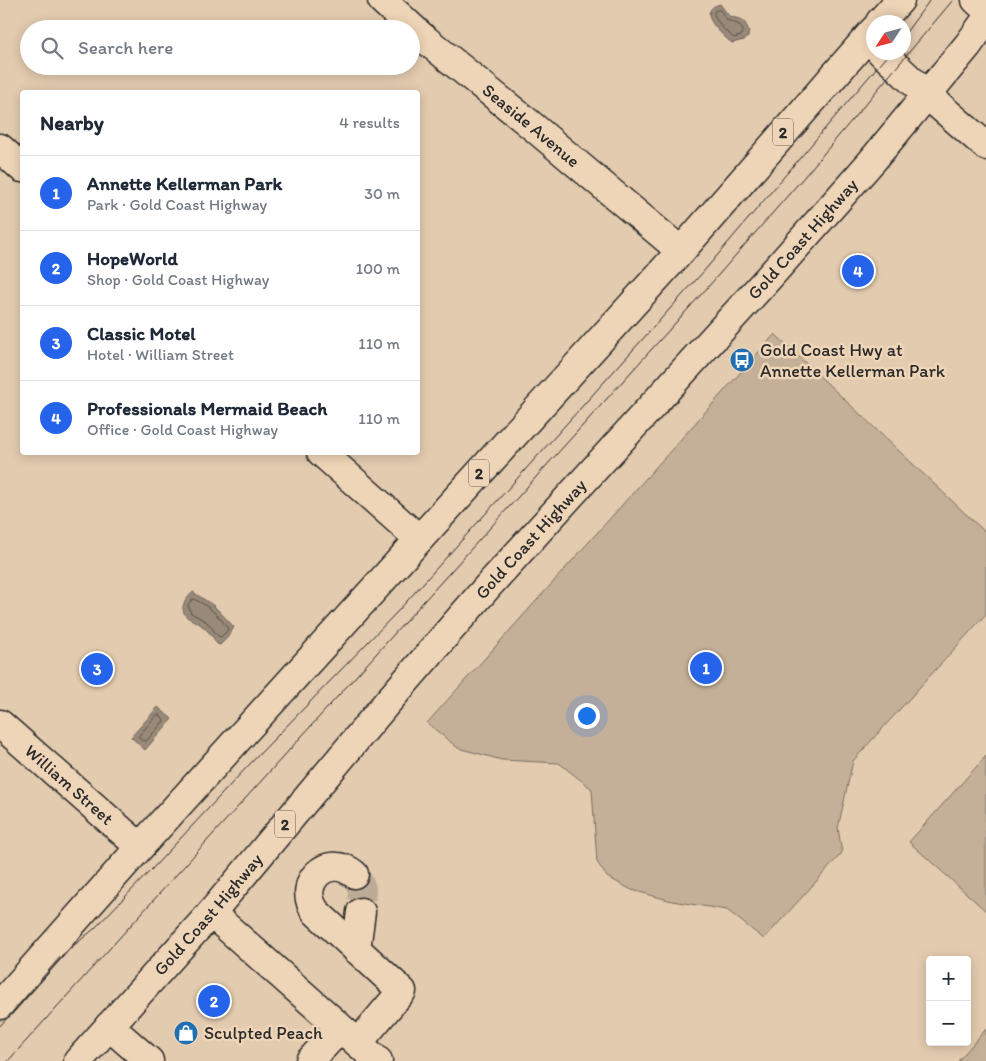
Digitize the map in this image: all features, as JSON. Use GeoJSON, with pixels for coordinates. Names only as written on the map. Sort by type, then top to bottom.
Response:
{"type":"FeatureCollection","features":[{"type":"Feature","properties":{"kind":"main road","name":"Seaside Avenue"},"geometry":{"type":"LineString","coordinates":[[382,0],[404,20]]}},
{"type":"Feature","properties":{"kind":"main road","name":"2"},"geometry":{"type":"LineString","coordinates":[[890,15],[900,0]]}},
{"type":"Feature","properties":{"kind":"main road"},"geometry":{"type":"LineString","coordinates":[[976,0],[986,9]]}},
{"type":"Feature","properties":{"kind":"main road","name":"Gold Coast Highway"},"geometry":{"type":"LineString","coordinates":[[78,1061],[211,913],[385,705],[483,592],[872,161],[978,33],[986,20]]}},
{"type":"Feature","properties":{"kind":"main road","name":"Seaside Avenue"},"geometry":{"type":"LineString","coordinates":[[420,35],[546,137],[681,251]]}},
{"type":"Feature","properties":{"kind":"main road","name":"2"},"geometry":{"type":"LineString","coordinates":[[0,1005],[140,847],[866,48]]}},
{"type":"Feature","properties":{"kind":"main road"},"geometry":{"type":"LineString","coordinates":[[895,60],[927,95],[986,146]]}},
{"type":"Feature","properties":{"kind":"main road"},"geometry":{"type":"LineString","coordinates":[[0,148],[20,166]]}},
{"type":"Feature","properties":{"kind":"main road"},"geometry":{"type":"LineString","coordinates":[[324,455],[419,539]]}},
{"type":"Feature","properties":{"kind":"main road","name":"William Street"},"geometry":{"type":"LineString","coordinates":[[0,724],[140,847]]}},
{"type":"Feature","properties":{"kind":"main road"},"geometry":{"type":"LineString","coordinates":[[310,1061],[349,1035],[402,991],[316,912],[308,898],[312,880],[326,868],[335,866],[344,868],[354,874]]}},
{"type":"Feature","properties":{"kind":"main road"},"geometry":{"type":"LineString","coordinates":[[356,949],[360,912]]}},
{"type":"Feature","properties":{"kind":"main road"},"geometry":{"type":"LineString","coordinates":[[211,913],[378,1061]]}},
{"type":"Feature","properties":{"kind":"main road"},"geometry":{"type":"LineString","coordinates":[[109,1026],[149,1061]]}},
{"type":"Feature","properties":{"kind":"shaded area"},"geometry":{"type":"Polygon","coordinates":[[[775,334],[986,533],[986,614],[853,761],[838,828],[842,853],[764,939],[727,910],[672,901],[632,890],[607,877],[597,862],[592,789],[559,763],[502,760],[458,748],[427,723],[775,334]]]}},
{"type":"Feature","properties":{"kind":"shaded area"},"geometry":{"type":"Polygon","coordinates":[[[986,756],[986,911],[909,842],[986,756]]]}},
{"type":"Feature","properties":{"kind":"shaded area"},"geometry":{"type":"Polygon","coordinates":[[[986,1029],[986,1061],[958,1061],[986,1029]]]}},
{"type":"Feature","properties":{"kind":"water"},"geometry":{"type":"Polygon","coordinates":[[[720,4],[729,16],[743,20],[749,30],[748,37],[732,43],[722,35],[712,23],[710,17],[713,7],[720,4]]]}},
{"type":"Feature","properties":{"kind":"water"},"geometry":{"type":"Polygon","coordinates":[[[193,592],[214,606],[234,627],[220,645],[217,644],[204,627],[188,618],[184,613],[184,603],[193,592]]]}},
{"type":"Feature","properties":{"kind":"water"},"geometry":{"type":"Polygon","coordinates":[[[158,707],[172,719],[145,750],[131,737],[158,707]]]}},
{"type":"Feature","properties":{"kind":"tunnel"},"geometry":{"type":"LineString","coordinates":[[354,874],[362,888],[361,912]]}},
{"type":"Feature","properties":{"kind":"tram line"},"geometry":{"type":"LineString","coordinates":[[911,26],[930,0]]}},
{"type":"Feature","properties":{"kind":"tram line"},"geometry":{"type":"LineString","coordinates":[[8,1061],[707,288],[804,177],[953,0]]}},
{"type":"Feature","properties":{"kind":"tram line"},"geometry":{"type":"LineString","coordinates":[[0,1026],[61,956],[94,929],[398,611],[704,271],[883,60]]}},
{"type":"Feature","properties":{"kind":"place","name":"Professionals Mermaid Beach"},"geometry":{"type":"Point","coordinates":[858,271]}},
{"type":"Feature","properties":{"kind":"place","name":"Gold Coast Hwy at Annette Kellerman Park"},"geometry":{"type":"Point","coordinates":[742,360]}},
{"type":"Feature","properties":{"kind":"place","name":"Annette Kellerman Park"},"geometry":{"type":"Point","coordinates":[706,668]}},
{"type":"Feature","properties":{"kind":"place","name":"Classic Motel"},"geometry":{"type":"Point","coordinates":[97,669]}},
{"type":"Feature","properties":{"kind":"place","name":"HopeWorld"},"geometry":{"type":"Point","coordinates":[214,1001]}},
{"type":"Feature","properties":{"kind":"place","name":"Sculpted Peach"},"geometry":{"type":"Point","coordinates":[186,1033]}}]}
